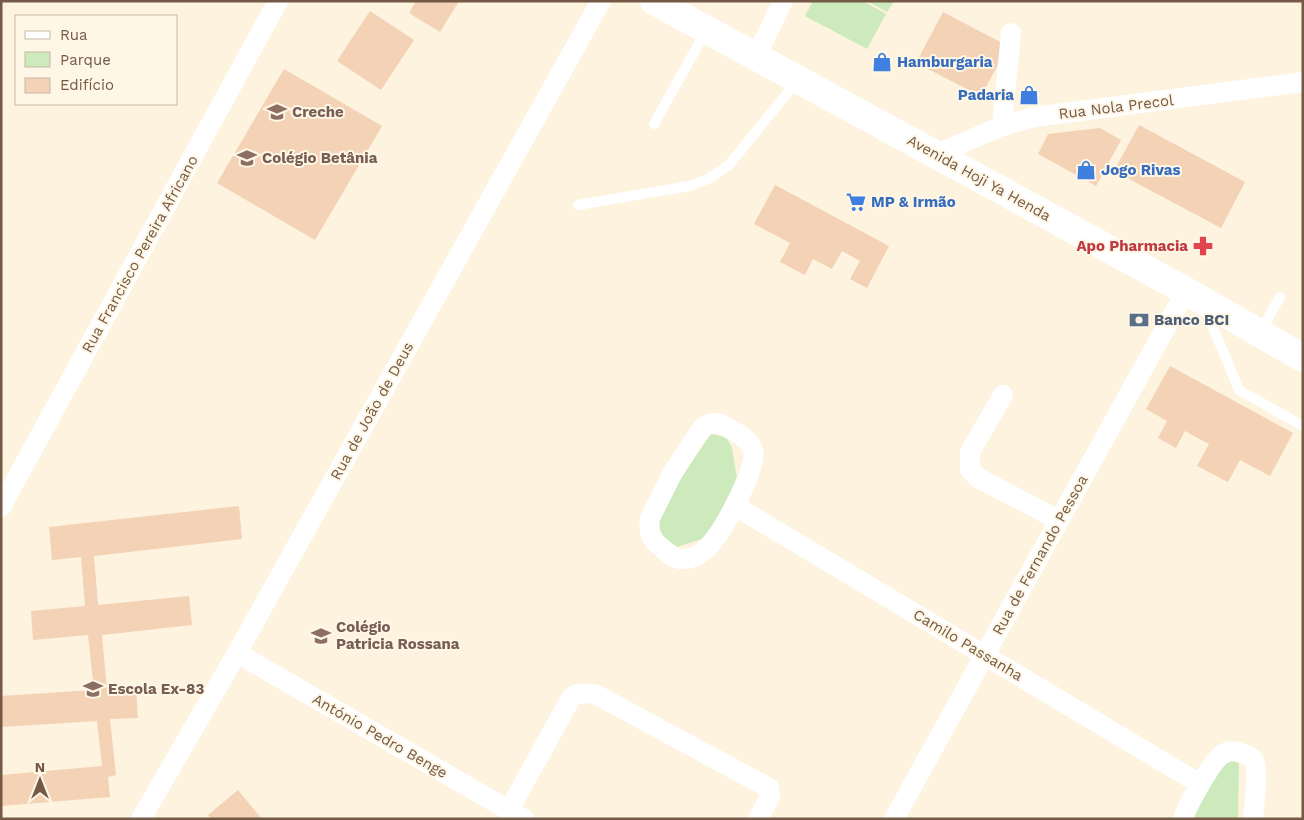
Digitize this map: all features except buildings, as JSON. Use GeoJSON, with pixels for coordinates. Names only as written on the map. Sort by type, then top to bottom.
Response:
{"type":"FeatureCollection","features":[{"type":"Feature","properties":{"kind":"main road","name":"Avenida Hoji Ya Henda"},"geometry":{"type":"LineString","coordinates":[[654,1],[1194,296],[1303,358]]}},
{"type":"Feature","properties":{"kind":"street","name":"Rua Francisco Pereira Africano"},"geometry":{"type":"LineString","coordinates":[[1,508],[278,1]]}},
{"type":"Feature","properties":{"kind":"street","name":"Rua de João de Deus"},"geometry":{"type":"LineString","coordinates":[[141,819],[237,653],[601,1]]}},
{"type":"Feature","properties":{"kind":"street"},"geometry":{"type":"LineString","coordinates":[[756,57],[783,1]]}},
{"type":"Feature","properties":{"kind":"street"},"geometry":{"type":"LineString","coordinates":[[1002,126],[1012,34]]}},
{"type":"Feature","properties":{"kind":"street","name":"Rua Nola Precol"},"geometry":{"type":"LineString","coordinates":[[935,155],[1002,126],[1034,117],[1303,82]]}},
{"type":"Feature","properties":{"kind":"street","name":"Rua de Fernando Pessoa"},"geometry":{"type":"LineString","coordinates":[[894,819],[1059,520],[1194,296]]}},
{"type":"Feature","properties":{"kind":"street"},"geometry":{"type":"LineString","coordinates":[[1003,395],[970,452],[970,469],[978,478],[1059,520]]}},
{"type":"Feature","properties":{"kind":"street"},"geometry":{"type":"LineString","coordinates":[[709,424],[722,424],[748,441],[753,449],[752,467],[735,506],[714,540],[702,552],[692,558],[674,557],[653,540],[650,533],[650,518],[672,474],[702,428],[709,424]]}},
{"type":"Feature","properties":{"kind":"street","name":"Camilo Passanha"},"geometry":{"type":"LineString","coordinates":[[735,506],[1200,784]]}},
{"type":"Feature","properties":{"kind":"street","name":"António Pedro Benge"},"geometry":{"type":"LineString","coordinates":[[237,653],[516,814]]}},
{"type":"Feature","properties":{"kind":"street"},"geometry":{"type":"LineString","coordinates":[[516,814],[571,698],[581,692],[596,695],[769,788],[770,797],[758,819]]}},
{"type":"Feature","properties":{"kind":"street"},"geometry":{"type":"LineString","coordinates":[[1183,819],[1200,784],[1219,757],[1233,750],[1251,757],[1255,762],[1253,819]]}},
{"type":"Feature","properties":{"kind":"lane"},"geometry":{"type":"LineString","coordinates":[[654,124],[707,30]]}},
{"type":"Feature","properties":{"kind":"lane"},"geometry":{"type":"LineString","coordinates":[[578,205],[689,186],[708,179],[729,165],[798,79]]}},
{"type":"Feature","properties":{"kind":"lane"},"geometry":{"type":"LineString","coordinates":[[1194,296],[1239,390],[1303,426]]}},
{"type":"Feature","properties":{"kind":"lane"},"geometry":{"type":"LineString","coordinates":[[1259,333],[1280,297]]}},
{"type":"Feature","properties":{"kind":"green space"},"geometry":{"type":"Polygon","coordinates":[[[813,1],[863,1],[886,14],[867,49],[805,16],[813,1]]]}},
{"type":"Feature","properties":{"kind":"green space"},"geometry":{"type":"Polygon","coordinates":[[[867,1],[894,1],[887,12],[867,1]]]}},
{"type":"Feature","properties":{"kind":"green space"},"geometry":{"type":"Polygon","coordinates":[[[711,434],[726,437],[732,448],[737,479],[722,510],[705,538],[677,547],[663,537],[657,520],[658,507],[711,434]]]}},
{"type":"Feature","properties":{"kind":"green space"},"geometry":{"type":"Polygon","coordinates":[[[1223,758],[1239,759],[1238,819],[1184,819],[1223,758]]]}},
{"type":"Feature","properties":{"kind":"place","name":"Hamburgaria"},"geometry":{"type":"Point","coordinates":[882,62]}},
{"type":"Feature","properties":{"kind":"place","name":"Padaria"},"geometry":{"type":"Point","coordinates":[1029,95]}},
{"type":"Feature","properties":{"kind":"place","name":"Creche"},"geometry":{"type":"Point","coordinates":[277,112]}},
{"type":"Feature","properties":{"kind":"place","name":"Colégio Betânia"},"geometry":{"type":"Point","coordinates":[247,158]}},
{"type":"Feature","properties":{"kind":"place","name":"Jogo Rivas"},"geometry":{"type":"Point","coordinates":[1086,170]}},
{"type":"Feature","properties":{"kind":"place","name":"MP & Irmão"},"geometry":{"type":"Point","coordinates":[856,202]}},
{"type":"Feature","properties":{"kind":"place","name":"Apo Pharmacia"},"geometry":{"type":"Point","coordinates":[1203,246]}},
{"type":"Feature","properties":{"kind":"place","name":"Banco BCI"},"geometry":{"type":"Point","coordinates":[1139,320]}},
{"type":"Feature","properties":{"kind":"place","name":"Colégio Patricia Rossana"},"geometry":{"type":"Point","coordinates":[321,636]}},
{"type":"Feature","properties":{"kind":"place","name":"Escola Ex-83"},"geometry":{"type":"Point","coordinates":[93,689]}}]}
